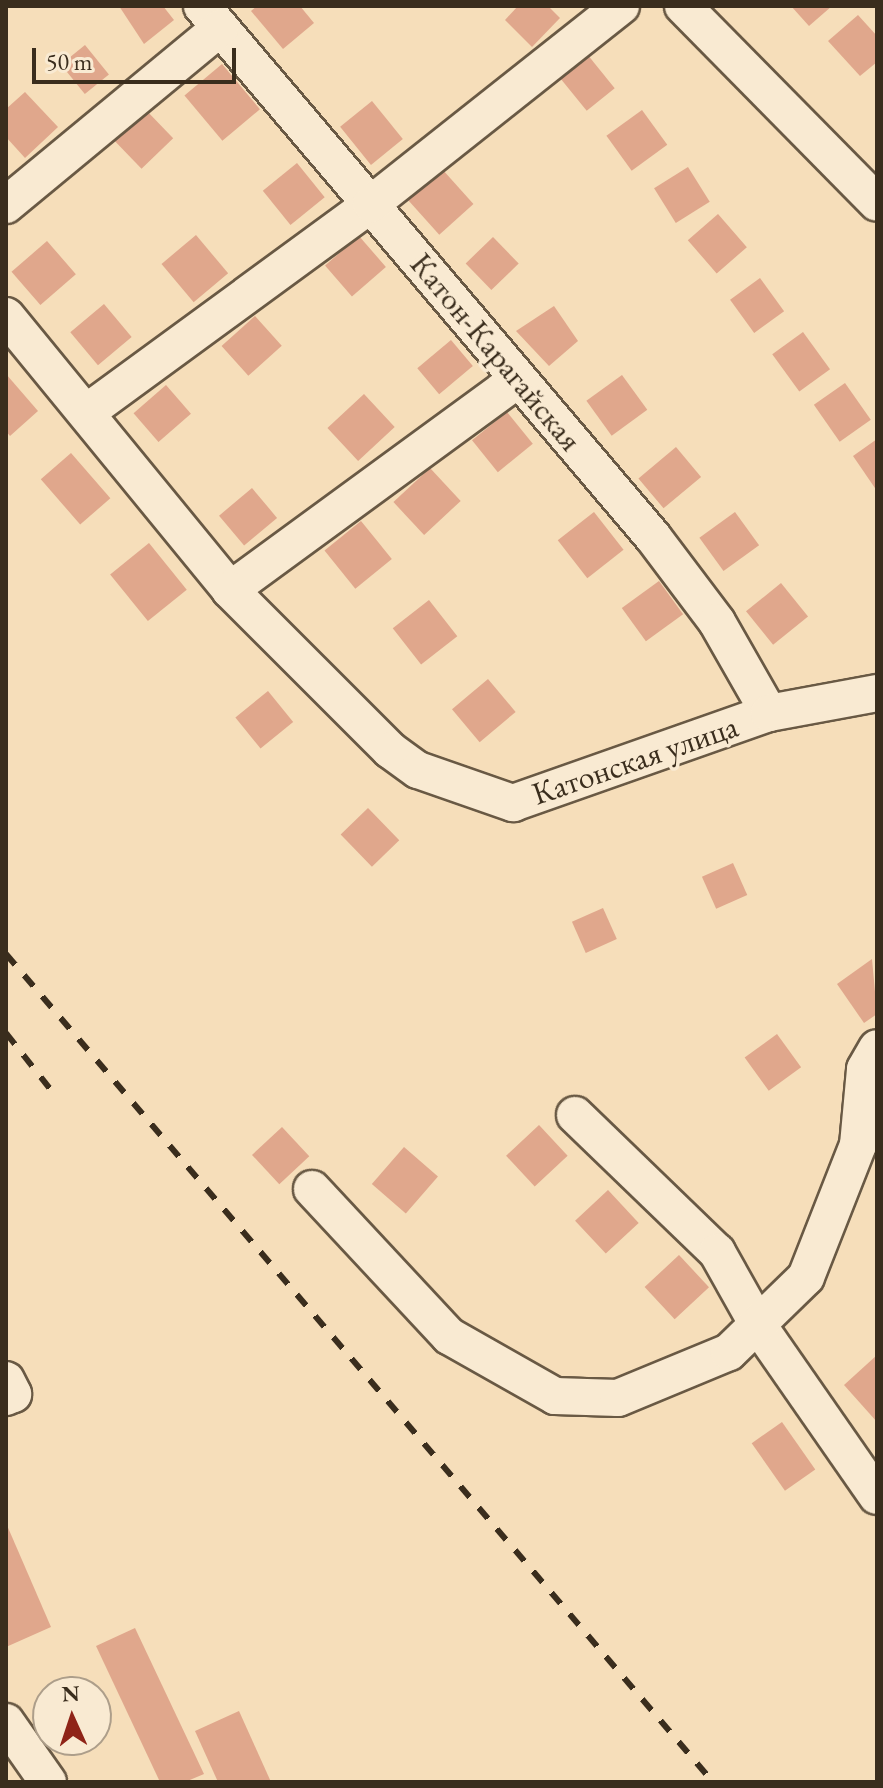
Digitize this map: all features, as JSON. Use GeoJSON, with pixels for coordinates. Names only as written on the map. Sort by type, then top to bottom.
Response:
{"type":"FeatureCollection","features":[{"type":"Feature","properties":{"kind":"street"},"geometry":{"type":"LineString","coordinates":[[87,412],[371,204],[621,6]]}},
{"type":"Feature","properties":{"kind":"street"},"geometry":{"type":"LineString","coordinates":[[683,6],[877,203]]}},
{"type":"Feature","properties":{"kind":"street"},"geometry":{"type":"LineString","coordinates":[[6,205],[211,17]]}},
{"type":"Feature","properties":{"kind":"street","name":"Катон-Карагайская"},"geometry":{"type":"LineString","coordinates":[[211,17],[662,549],[717,622],[769,713]]}},
{"type":"Feature","properties":{"kind":"street","name":"Катонская улица"},"geometry":{"type":"LineString","coordinates":[[6,316],[230,590],[390,750],[431,776],[513,803],[769,713],[877,693]]}},
{"type":"Feature","properties":{"kind":"street"},"geometry":{"type":"LineString","coordinates":[[230,590],[518,379]]}},
{"type":"Feature","properties":{"kind":"street"},"geometry":{"type":"LineString","coordinates":[[312,1189],[449,1336],[555,1396],[645,1391],[729,1352],[806,1277],[838,1206],[858,1145],[865,1069],[877,1048]]}},
{"type":"Feature","properties":{"kind":"street"},"geometry":{"type":"LineString","coordinates":[[575,1115],[717,1252],[758,1325],[871,1473]]}},
{"type":"Feature","properties":{"kind":"street"},"geometry":{"type":"LineString","coordinates":[[6,1380],[13,1394],[6,1397]]}},
{"type":"Feature","properties":{"kind":"street"},"geometry":{"type":"LineString","coordinates":[[6,1722],[48,1782]]}},
{"type":"Feature","properties":{"kind":"building"},"geometry":{"type":"Polygon","coordinates":[[[119,6],[163,6],[174,20],[144,44],[119,6]]]}},
{"type":"Feature","properties":{"kind":"building"},"geometry":{"type":"Polygon","coordinates":[[[257,6],[300,6],[314,23],[283,49],[251,11],[257,6]]]}},
{"type":"Feature","properties":{"kind":"building"},"geometry":{"type":"Polygon","coordinates":[[[518,6],[548,6],[560,18],[532,47],[505,20],[518,6]]]}},
{"type":"Feature","properties":{"kind":"building"},"geometry":{"type":"Polygon","coordinates":[[[791,6],[832,6],[809,26],[791,6]]]}},
{"type":"Feature","properties":{"kind":"building"},"geometry":{"type":"Polygon","coordinates":[[[858,15],[877,36],[877,62],[860,76],[828,41],[858,15]]]}},
{"type":"Feature","properties":{"kind":"building"},"geometry":{"type":"Polygon","coordinates":[[[85,45],[109,75],[85,94],[61,65],[85,45]]]}},
{"type":"Feature","properties":{"kind":"building"},"geometry":{"type":"Polygon","coordinates":[[[587,54],[615,88],[587,111],[559,77],[587,54]]]}},
{"type":"Feature","properties":{"kind":"building"},"geometry":{"type":"Polygon","coordinates":[[[222,64],[260,109],[222,141],[184,95],[222,64]]]}},
{"type":"Feature","properties":{"kind":"building"},"geometry":{"type":"Polygon","coordinates":[[[25,92],[58,127],[25,158],[6,137],[6,109],[25,92]]]}},
{"type":"Feature","properties":{"kind":"building"},"geometry":{"type":"Polygon","coordinates":[[[372,101],[403,139],[371,165],[340,127],[372,101]]]}},
{"type":"Feature","properties":{"kind":"building"},"geometry":{"type":"Polygon","coordinates":[[[144,108],[173,138],[142,169],[112,139],[144,108]]]}},
{"type":"Feature","properties":{"kind":"building"},"geometry":{"type":"Polygon","coordinates":[[[642,110],[667,145],[632,171],[606,136],[642,110]]]}},
{"type":"Feature","properties":{"kind":"building"},"geometry":{"type":"Polygon","coordinates":[[[297,163],[325,197],[290,225],[263,191],[297,163]]]}},
{"type":"Feature","properties":{"kind":"building"},"geometry":{"type":"Polygon","coordinates":[[[688,167],[710,202],[676,223],[654,188],[688,167]]]}},
{"type":"Feature","properties":{"kind":"building"},"geometry":{"type":"Polygon","coordinates":[[[442,169],[473,204],[439,235],[408,200],[442,169]]]}},
{"type":"Feature","properties":{"kind":"building"},"geometry":{"type":"Polygon","coordinates":[[[718,214],[747,247],[717,273],[688,240],[718,214]]]}},
{"type":"Feature","properties":{"kind":"building"},"geometry":{"type":"Polygon","coordinates":[[[196,235],[228,273],[194,302],[162,264],[196,235]]]}},
{"type":"Feature","properties":{"kind":"building"},"geometry":{"type":"Polygon","coordinates":[[[359,236],[386,267],[352,296],[325,266],[359,236]]]}},
{"type":"Feature","properties":{"kind":"building"},"geometry":{"type":"Polygon","coordinates":[[[493,237],[519,264],[491,290],[466,263],[493,237]]]}},
{"type":"Feature","properties":{"kind":"building"},"geometry":{"type":"Polygon","coordinates":[[[47,241],[76,274],[40,305],[12,272],[47,241]]]}},
{"type":"Feature","properties":{"kind":"building"},"geometry":{"type":"Polygon","coordinates":[[[760,278],[784,311],[754,333],[730,300],[760,278]]]}},
{"type":"Feature","properties":{"kind":"building"},"geometry":{"type":"Polygon","coordinates":[[[104,304],[132,337],[98,365],[70,332],[104,304]]]}},
{"type":"Feature","properties":{"kind":"building"},"geometry":{"type":"Polygon","coordinates":[[[554,306],[578,341],[549,366],[516,331],[554,306]]]}},
{"type":"Feature","properties":{"kind":"building"},"geometry":{"type":"Polygon","coordinates":[[[255,316],[282,346],[248,376],[222,346],[255,316]]]}},
{"type":"Feature","properties":{"kind":"building"},"geometry":{"type":"Polygon","coordinates":[[[803,332],[830,369],[799,392],[772,354],[803,332]]]}},
{"type":"Feature","properties":{"kind":"building"},"geometry":{"type":"Polygon","coordinates":[[[451,340],[473,366],[439,394],[417,368],[451,340]]]}},
{"type":"Feature","properties":{"kind":"building"},"geometry":{"type":"Polygon","coordinates":[[[6,374],[38,411],[10,436],[6,431],[6,374]]]}},
{"type":"Feature","properties":{"kind":"building"},"geometry":{"type":"Polygon","coordinates":[[[622,375],[647,410],[612,436],[586,401],[622,375]]]}},
{"type":"Feature","properties":{"kind":"building"},"geometry":{"type":"Polygon","coordinates":[[[845,383],[871,420],[840,442],[814,405],[845,383]]]}},
{"type":"Feature","properties":{"kind":"building"},"geometry":{"type":"Polygon","coordinates":[[[166,385],[191,414],[158,442],[134,413],[166,385]]]}},
{"type":"Feature","properties":{"kind":"building"},"geometry":{"type":"Polygon","coordinates":[[[364,394],[395,427],[358,461],[327,428],[364,394]]]}},
{"type":"Feature","properties":{"kind":"building"},"geometry":{"type":"Polygon","coordinates":[[[507,412],[533,444],[498,472],[472,440],[507,412]]]}},
{"type":"Feature","properties":{"kind":"building"},"geometry":{"type":"Polygon","coordinates":[[[877,439],[877,491],[853,456],[877,439]]]}},
{"type":"Feature","properties":{"kind":"building"},"geometry":{"type":"Polygon","coordinates":[[[676,447],[701,477],[664,508],[638,478],[676,447]]]}},
{"type":"Feature","properties":{"kind":"building"},"geometry":{"type":"Polygon","coordinates":[[[71,453],[110,498],[80,525],[41,479],[71,453]]]}},
{"type":"Feature","properties":{"kind":"building"},"geometry":{"type":"Polygon","coordinates":[[[430,468],[461,501],[424,535],[393,502],[430,468]]]}},
{"type":"Feature","properties":{"kind":"building"},"geometry":{"type":"Polygon","coordinates":[[[252,488],[277,518],[244,546],[219,516],[252,488]]]}},
{"type":"Feature","properties":{"kind":"building"},"geometry":{"type":"Polygon","coordinates":[[[594,512],[624,550],[587,578],[558,540],[594,512]]]}},
{"type":"Feature","properties":{"kind":"building"},"geometry":{"type":"Polygon","coordinates":[[[735,512],[759,545],[724,571],[699,538],[735,512]]]}},
{"type":"Feature","properties":{"kind":"building"},"geometry":{"type":"Polygon","coordinates":[[[361,521],[392,559],[355,589],[324,551],[361,521]]]}},
{"type":"Feature","properties":{"kind":"building"},"geometry":{"type":"Polygon","coordinates":[[[149,543],[187,590],[148,621],[110,574],[149,543]]]}},
{"type":"Feature","properties":{"kind":"building"},"geometry":{"type":"Polygon","coordinates":[[[659,581],[683,614],[646,641],[622,608],[659,581]]]}},
{"type":"Feature","properties":{"kind":"building"},"geometry":{"type":"Polygon","coordinates":[[[781,583],[808,616],[773,645],[746,611],[781,583]]]}},
{"type":"Feature","properties":{"kind":"building"},"geometry":{"type":"Polygon","coordinates":[[[429,600],[457,636],[421,665],[393,628],[429,600]]]}},
{"type":"Feature","properties":{"kind":"building"},"geometry":{"type":"Polygon","coordinates":[[[488,679],[516,712],[480,742],[452,709],[488,679]]]}},
{"type":"Feature","properties":{"kind":"building"},"geometry":{"type":"Polygon","coordinates":[[[268,691],[293,722],[261,749],[235,717],[268,691]]]}},
{"type":"Feature","properties":{"kind":"building"},"geometry":{"type":"Polygon","coordinates":[[[368,808],[399,840],[372,867],[341,834],[368,808]]]}},
{"type":"Feature","properties":{"kind":"building"},"geometry":{"type":"Polygon","coordinates":[[[733,863],[747,895],[716,909],[702,877],[733,863]]]}},
{"type":"Feature","properties":{"kind":"building"},"geometry":{"type":"Polygon","coordinates":[[[603,908],[617,939],[586,953],[572,922],[603,908]]]}},
{"type":"Feature","properties":{"kind":"building"},"geometry":{"type":"Polygon","coordinates":[[[872,959],[877,1014],[864,1023],[837,984],[872,959]]]}},
{"type":"Feature","properties":{"kind":"building"},"geometry":{"type":"Polygon","coordinates":[[[777,1034],[801,1067],[769,1091],[745,1058],[777,1034]]]}},
{"type":"Feature","properties":{"kind":"building"},"geometry":{"type":"Polygon","coordinates":[[[539,1125],[568,1156],[535,1186],[506,1156],[539,1125]]]}},
{"type":"Feature","properties":{"kind":"building"},"geometry":{"type":"Polygon","coordinates":[[[282,1127],[309,1156],[279,1184],[252,1155],[282,1127]]]}},
{"type":"Feature","properties":{"kind":"building"},"geometry":{"type":"Polygon","coordinates":[[[404,1147],[438,1177],[406,1214],[372,1184],[404,1147]]]}},
{"type":"Feature","properties":{"kind":"building"},"geometry":{"type":"Polygon","coordinates":[[[608,1190],[639,1223],[606,1254],[575,1221],[608,1190]]]}},
{"type":"Feature","properties":{"kind":"building"},"geometry":{"type":"Polygon","coordinates":[[[679,1255],[709,1287],[675,1319],[645,1287],[679,1255]]]}},
{"type":"Feature","properties":{"kind":"building"},"geometry":{"type":"Polygon","coordinates":[[[877,1355],[877,1422],[844,1385],[877,1355]]]}},
{"type":"Feature","properties":{"kind":"building"},"geometry":{"type":"Polygon","coordinates":[[[782,1422],[815,1470],[785,1491],[752,1443],[782,1422]]]}},
{"type":"Feature","properties":{"kind":"building"},"geometry":{"type":"Polygon","coordinates":[[[6,1523],[51,1627],[6,1647],[6,1523]]]}},
{"type":"Feature","properties":{"kind":"building"},"geometry":{"type":"Polygon","coordinates":[[[135,1628],[204,1774],[185,1782],[160,1782],[96,1646],[135,1628]]]}},
{"type":"Feature","properties":{"kind":"building"},"geometry":{"type":"Polygon","coordinates":[[[239,1711],[271,1782],[218,1782],[195,1731],[239,1711]]]}},
{"type":"Feature","properties":{"kind":"railway"},"geometry":{"type":"LineString","coordinates":[[6,954],[713,1782]]}},
{"type":"Feature","properties":{"kind":"railway"},"geometry":{"type":"LineString","coordinates":[[6,1033],[51,1090]]}}]}
